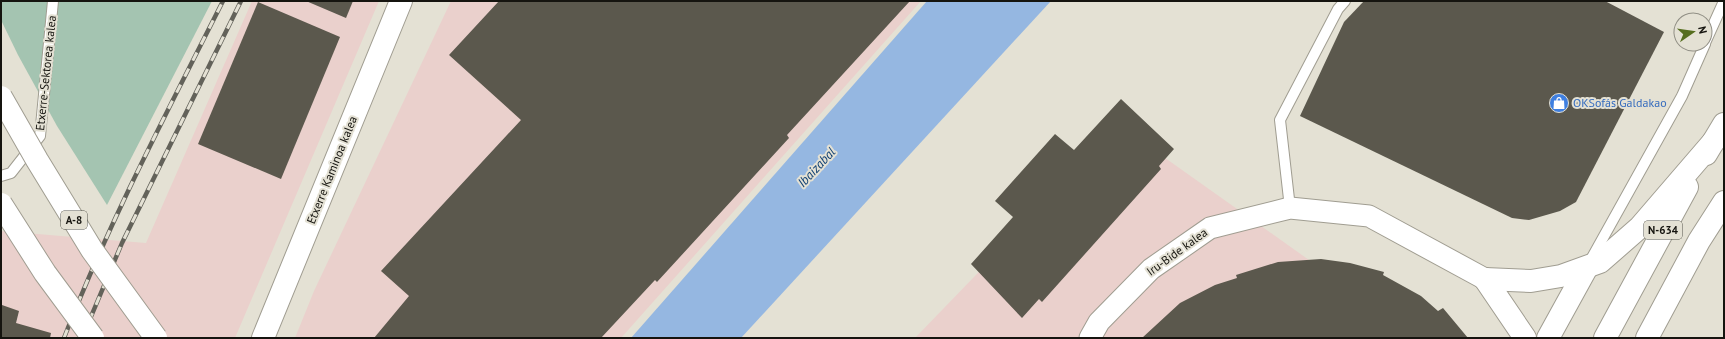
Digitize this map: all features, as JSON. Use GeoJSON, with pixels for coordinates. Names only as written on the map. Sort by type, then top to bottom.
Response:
{"type":"FeatureCollection","features":[{"type":"Feature","properties":{"kind":"main road","name":"Etxerre Kaminoa kalea"},"geometry":{"type":"LineString","coordinates":[[263,338],[401,1]]}},
{"type":"Feature","properties":{"kind":"main road","name":"A-8"},"geometry":{"type":"LineString","coordinates":[[1,97],[37,160],[92,250],[156,338]]}},
{"type":"Feature","properties":{"kind":"main road"},"geometry":{"type":"LineString","coordinates":[[1485,279],[1531,281],[1561,276],[1586,269],[1600,262],[1640,227],[1719,132]]}},
{"type":"Feature","properties":{"kind":"main road","name":"N-634"},"geometry":{"type":"LineString","coordinates":[[1605,338],[1666,224],[1719,132]]}},
{"type":"Feature","properties":{"kind":"main road","name":"N-634"},"geometry":{"type":"LineString","coordinates":[[1647,338],[1699,241],[1724,202]]}},
{"type":"Feature","properties":{"kind":"main road"},"geometry":{"type":"LineString","coordinates":[[1,204],[45,273],[93,338]]}},
{"type":"Feature","properties":{"kind":"main road"},"geometry":{"type":"LineString","coordinates":[[1548,338],[1586,269]]}},
{"type":"Feature","properties":{"kind":"main road"},"geometry":{"type":"LineString","coordinates":[[1485,279],[1525,338]]}},
{"type":"Feature","properties":{"kind":"street","name":"Iru-Bide kalea"},"geometry":{"type":"LineString","coordinates":[[1090,338],[1099,322],[1151,270],[1210,228],[1290,208],[1369,216],[1485,279]]}},
{"type":"Feature","properties":{"kind":"lane","name":"Etxerre-Sektorea kalea"},"geometry":{"type":"LineString","coordinates":[[1,176],[11,173],[40,136],[53,1]]}},
{"type":"Feature","properties":{"kind":"lane"},"geometry":{"type":"LineString","coordinates":[[1290,208],[1280,120],[1338,9],[1345,1]]}},
{"type":"Feature","properties":{"kind":"lane"},"geometry":{"type":"LineString","coordinates":[[1713,26],[1724,1]]}},
{"type":"Feature","properties":{"kind":"lane"},"geometry":{"type":"LineString","coordinates":[[1586,269],[1682,96],[1701,52]]}},
{"type":"Feature","properties":{"kind":"shaded area"},"geometry":{"type":"Polygon","coordinates":[[[252,1],[379,1],[235,338],[1,338],[1,231],[146,243],[252,1]]]}},
{"type":"Feature","properties":{"kind":"shaded area"},"geometry":{"type":"Polygon","coordinates":[[[451,1],[921,1],[621,338],[295,338],[314,291],[451,1]]]}},
{"type":"Feature","properties":{"kind":"shaded area"},"geometry":{"type":"Polygon","coordinates":[[[1120,126],[1419,338],[915,338],[1120,126]]]}},
{"type":"Feature","properties":{"kind":"green space"},"geometry":{"type":"Polygon","coordinates":[[[1,1],[212,1],[107,205],[57,126],[18,55],[1,20],[1,1]]]}},
{"type":"Feature","properties":{"kind":"water","name":"Ibaizabal"},"geometry":{"type":"Polygon","coordinates":[[[927,1],[1051,1],[741,338],[631,338],[927,1]]]}},
{"type":"Feature","properties":{"kind":"building"},"geometry":{"type":"Polygon","coordinates":[[[306,1],[353,1],[346,18],[306,1]]]}},
{"type":"Feature","properties":{"kind":"building"},"geometry":{"type":"Polygon","coordinates":[[[499,1],[910,1],[787,135],[789,138],[657,282],[655,280],[601,338],[374,338],[409,296],[381,271],[521,120],[449,55],[499,1]]]}},
{"type":"Feature","properties":{"kind":"building"},"geometry":{"type":"Polygon","coordinates":[[[1364,1],[1605,1],[1664,32],[1576,202],[1560,211],[1529,220],[1512,218],[1300,116],[1344,22],[1364,1]]]}},
{"type":"Feature","properties":{"kind":"building"},"geometry":{"type":"Polygon","coordinates":[[[258,2],[340,37],[281,179],[198,144],[258,2]]]}},
{"type":"Feature","properties":{"kind":"building"},"geometry":{"type":"Polygon","coordinates":[[[1121,99],[1174,149],[1159,166],[1161,169],[1042,302],[1039,299],[1022,318],[971,264],[1013,217],[995,201],[1055,134],[1074,150],[1121,99]]]}},
{"type":"Feature","properties":{"kind":"building"},"geometry":{"type":"Polygon","coordinates":[[[1321,259],[1350,263],[1384,272],[1383,275],[1421,296],[1438,311],[1443,308],[1468,338],[1142,338],[1180,303],[1215,285],[1237,278],[1236,275],[1278,262],[1321,259]]]}},
{"type":"Feature","properties":{"kind":"building"},"geometry":{"type":"Polygon","coordinates":[[[2,305],[19,311],[16,323],[51,333],[50,338],[1,338],[2,305]]]}},
{"type":"Feature","properties":{"kind":"railway"},"geometry":{"type":"LineString","coordinates":[[64,338],[81,295],[119,210],[223,1]]}},
{"type":"Feature","properties":{"kind":"railway"},"geometry":{"type":"LineString","coordinates":[[82,338],[122,243],[241,1]]}},
{"type":"Feature","properties":{"kind":"place","name":"OKSofás Galdakao"},"geometry":{"type":"Point","coordinates":[1559,103]}}]}
